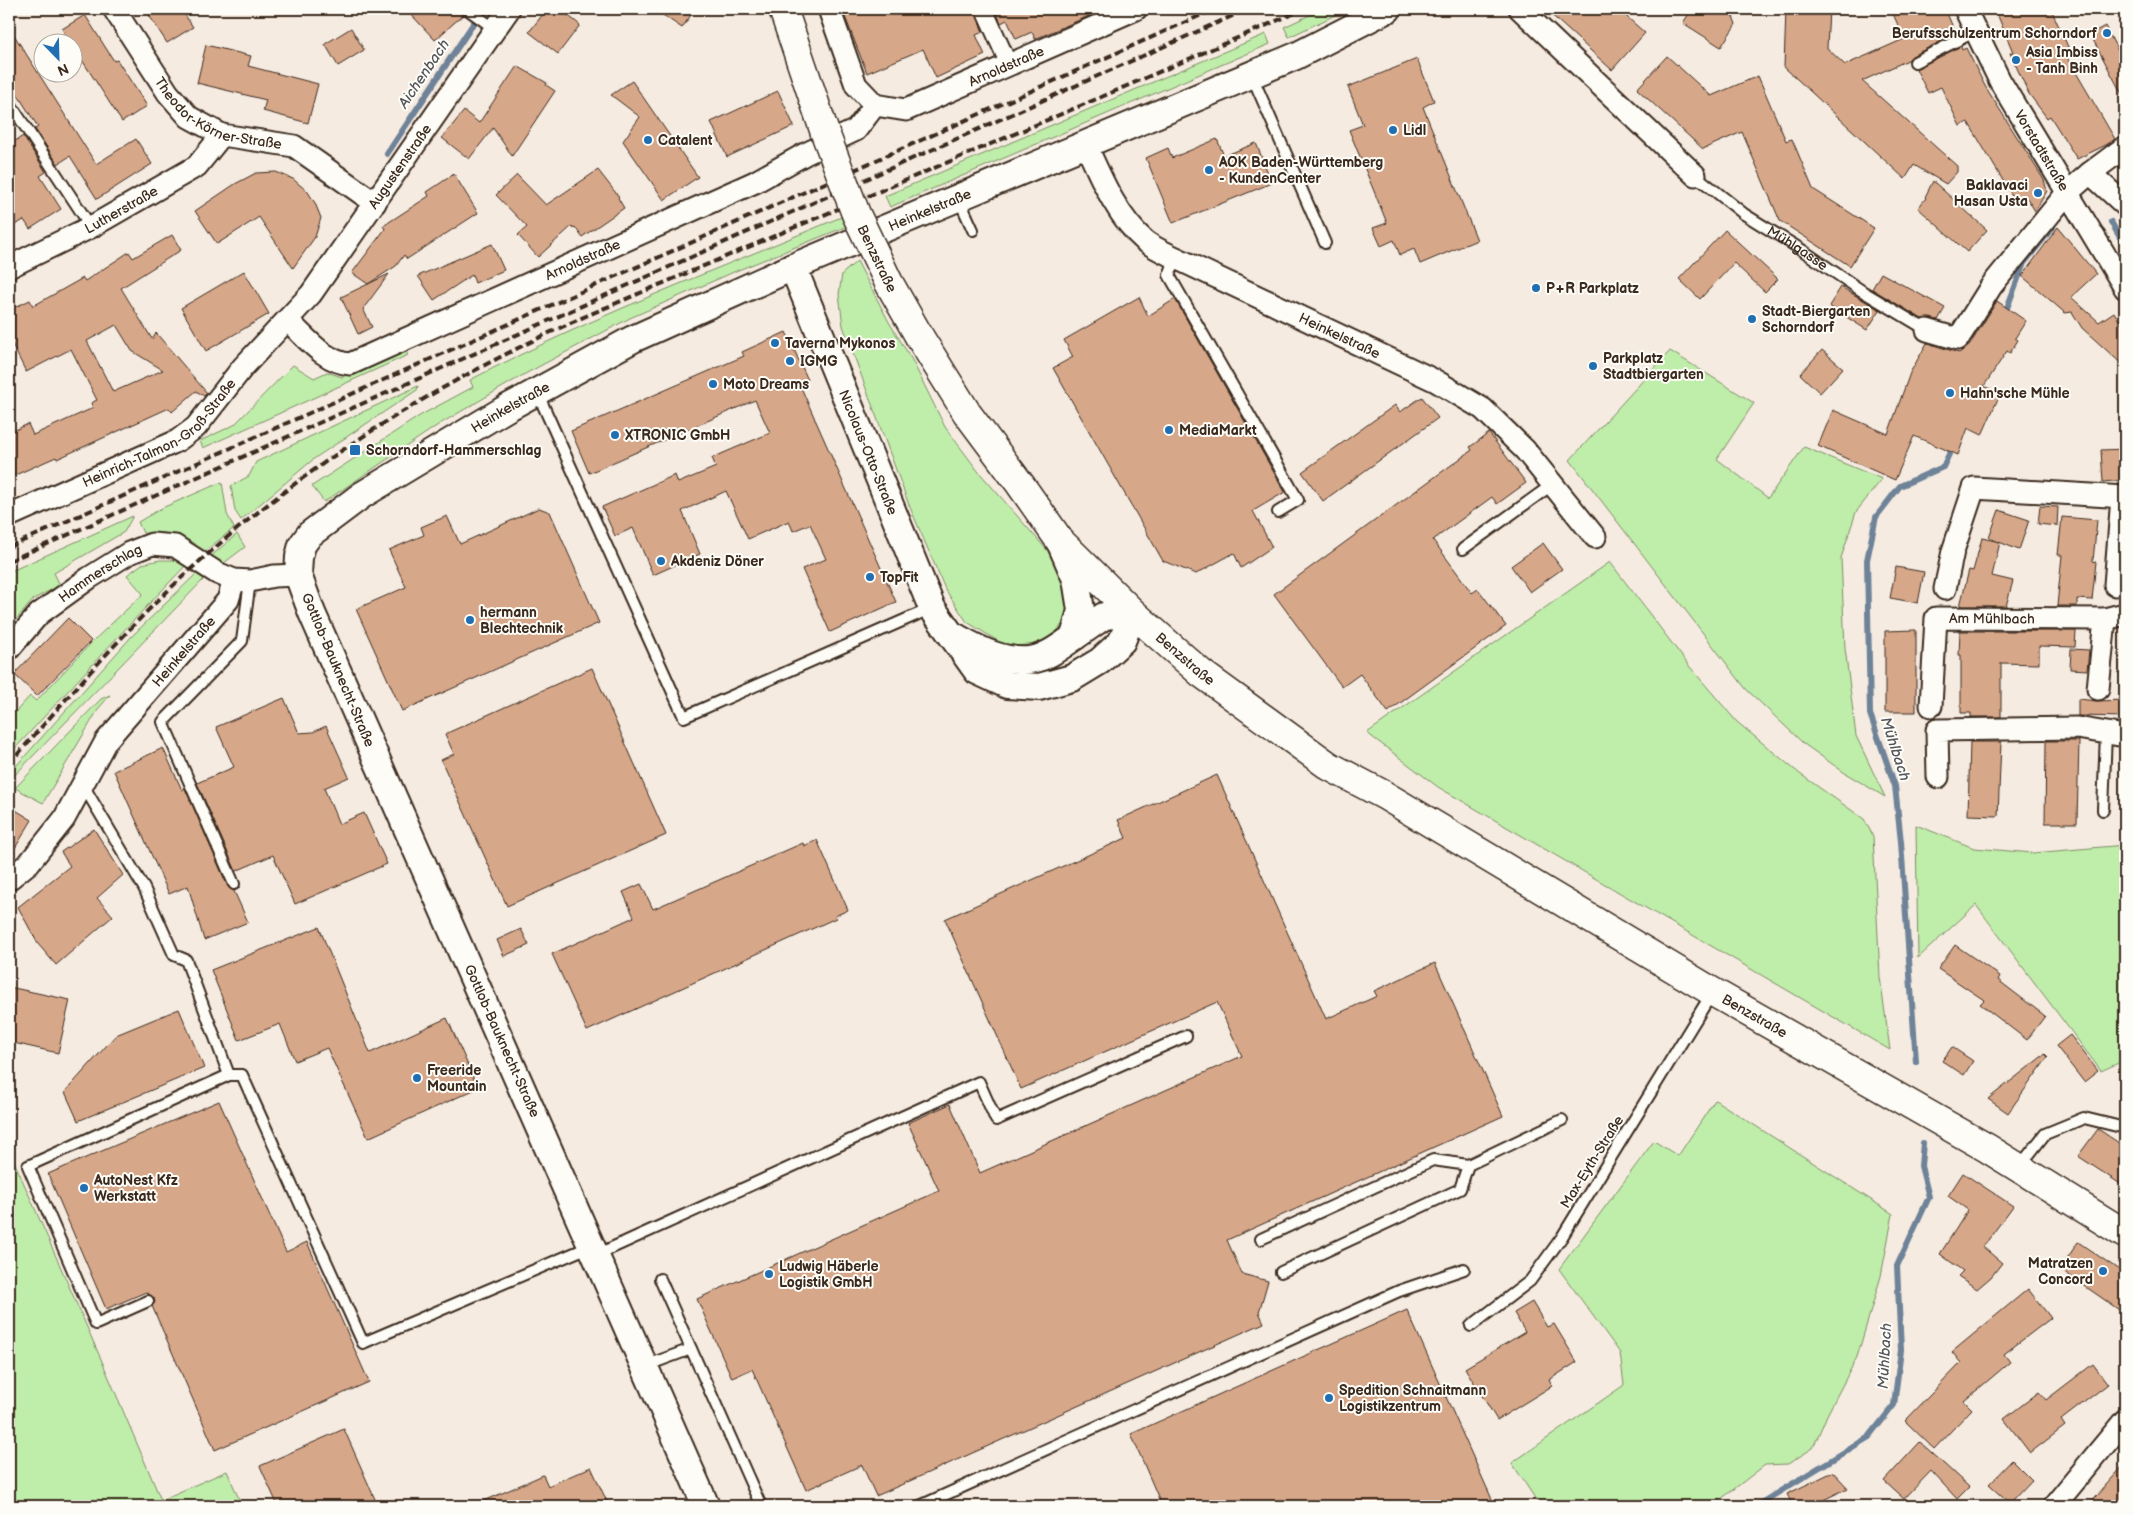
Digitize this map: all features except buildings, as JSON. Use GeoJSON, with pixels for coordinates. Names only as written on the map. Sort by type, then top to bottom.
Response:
{"type":"FeatureCollection","features":[{"type":"Feature","properties":{"kind":"main road","name":"Benzstraße"},"geometry":{"type":"LineString","coordinates":[[783,9],[825,133],[856,214],[889,283],[966,413],[1060,541],[1133,613],[1201,673],[1329,766],[1384,795],[1713,992],[2019,1168],[2125,1234]]}},
{"type":"Feature","properties":{"kind":"main road","name":"Benzstraße"},"geometry":{"type":"LineString","coordinates":[[1020,484],[1072,529],[1141,599],[1206,659],[1352,765],[1384,795]]}},
{"type":"Feature","properties":{"kind":"street","name":"Theodor-Körner-Straße"},"geometry":{"type":"LineString","coordinates":[[114,9],[168,93],[189,117],[222,135],[294,146],[375,203]]}},
{"type":"Feature","properties":{"kind":"street","name":"Augustenstraße"},"geometry":{"type":"LineString","coordinates":[[288,321],[311,294],[375,203],[491,26],[509,9]]}},
{"type":"Feature","properties":{"kind":"street"},"geometry":{"type":"LineString","coordinates":[[829,9],[856,85],[875,105]]}},
{"type":"Feature","properties":{"kind":"street"},"geometry":{"type":"LineString","coordinates":[[984,9],[1009,65]]}},
{"type":"Feature","properties":{"kind":"street","name":"Arnoldstraße"},"geometry":{"type":"LineString","coordinates":[[288,321],[329,359],[338,363],[350,364],[755,182],[805,154],[856,130],[875,105],[906,110],[1136,9]]}},
{"type":"Feature","properties":{"kind":"street","name":"Heinkelstraße"},"geometry":{"type":"LineString","coordinates":[[298,575],[298,557],[302,545],[310,534],[362,495],[462,433],[633,338],[792,268],[1296,56],[1388,9]]}},
{"type":"Feature","properties":{"kind":"street","name":"Mühlgasse"},"geometry":{"type":"LineString","coordinates":[[1520,9],[1695,175]]}},
{"type":"Feature","properties":{"kind":"street","name":"Vorstadtstraße"},"geometry":{"type":"LineString","coordinates":[[1966,9],[2000,81],[2125,288]]}},
{"type":"Feature","properties":{"kind":"street","name":"Lutherstraße"},"geometry":{"type":"LineString","coordinates":[[9,267],[91,227],[197,166],[222,135]]}},
{"type":"Feature","properties":{"kind":"street","name":"Heinkelstraße"},"geometry":{"type":"LineString","coordinates":[[1086,145],[1102,180],[1128,224],[1146,242],[1436,381],[1484,409],[1525,450],[1595,537]]}},
{"type":"Feature","properties":{"kind":"street"},"geometry":{"type":"LineString","coordinates":[[2067,193],[2125,147]]}},
{"type":"Feature","properties":{"kind":"street"},"geometry":{"type":"LineString","coordinates":[[2090,173],[2125,205]]}},
{"type":"Feature","properties":{"kind":"street","name":"Mühlgasse"},"geometry":{"type":"LineString","coordinates":[[1927,330],[1958,339],[1992,285],[2067,193]]}},
{"type":"Feature","properties":{"kind":"street","name":"Nicolaus-Otto-Straße"},"geometry":{"type":"LineString","coordinates":[[792,268],[932,608],[977,672],[1007,685],[1038,687],[1072,678],[1100,661],[1122,641],[1133,613],[1104,616],[1052,652],[1030,660],[989,655],[950,633]]}},
{"type":"Feature","properties":{"kind":"street","name":"Heinrich-Talmon-Groß-Straße"},"geometry":{"type":"LineString","coordinates":[[9,516],[178,441],[196,427],[243,368],[288,321]]}},
{"type":"Feature","properties":{"kind":"street"},"geometry":{"type":"LineString","coordinates":[[1945,589],[1953,550],[1974,488],[2124,497],[2115,585]]}},
{"type":"Feature","properties":{"kind":"street"},"geometry":{"type":"LineString","coordinates":[[1060,541],[1076,579],[1081,610],[1074,637]]}},
{"type":"Feature","properties":{"kind":"street","name":"Hammerschlag"},"geometry":{"type":"LineString","coordinates":[[9,649],[39,614],[129,553],[152,544],[175,546],[217,573],[242,581]]}},
{"type":"Feature","properties":{"kind":"street"},"geometry":{"type":"LineString","coordinates":[[242,581],[274,576],[298,575]]}},
{"type":"Feature","properties":{"kind":"street","name":"Gottlob-Bauknecht-Straße"},"geometry":{"type":"LineString","coordinates":[[298,575],[312,613],[706,1506]]}},
{"type":"Feature","properties":{"kind":"street","name":"Heinkelstraße"},"geometry":{"type":"LineString","coordinates":[[9,879],[29,863],[64,819],[106,741],[228,600],[242,581]]}},
{"type":"Feature","properties":{"kind":"street","name":"Am Mühlbach"},"geometry":{"type":"LineString","coordinates":[[1931,706],[1936,618],[2115,617],[2098,689]]}},
{"type":"Feature","properties":{"kind":"street"},"geometry":{"type":"LineString","coordinates":[[1938,778],[1937,730],[2077,728],[2116,734]]}},
{"type":"Feature","properties":{"kind":"street"},"geometry":{"type":"LineString","coordinates":[[2054,1506],[2125,1420]]}},
{"type":"Feature","properties":{"kind":"lane"},"geometry":{"type":"LineString","coordinates":[[470,12],[491,26]]}},
{"type":"Feature","properties":{"kind":"lane"},"geometry":{"type":"LineString","coordinates":[[1915,62],[1976,31]]}},
{"type":"Feature","properties":{"kind":"lane"},"geometry":{"type":"LineString","coordinates":[[1251,75],[1324,243]]}},
{"type":"Feature","properties":{"kind":"lane"},"geometry":{"type":"LineString","coordinates":[[11,105],[91,227]]}},
{"type":"Feature","properties":{"kind":"lane","name":"Mühlgasse"},"geometry":{"type":"LineString","coordinates":[[1695,175],[1744,214],[1802,250],[1862,291],[1927,330]]}},
{"type":"Feature","properties":{"kind":"lane"},"geometry":{"type":"LineString","coordinates":[[959,199],[973,230]]}},
{"type":"Feature","properties":{"kind":"lane"},"geometry":{"type":"LineString","coordinates":[[1176,258],[1169,275],[1298,500],[1278,512]]}},
{"type":"Feature","properties":{"kind":"lane"},"geometry":{"type":"LineString","coordinates":[[537,391],[684,717],[932,608]]}},
{"type":"Feature","properties":{"kind":"lane"},"geometry":{"type":"LineString","coordinates":[[1463,549],[1553,484]]}},
{"type":"Feature","properties":{"kind":"lane"},"geometry":{"type":"LineString","coordinates":[[234,884],[163,722],[242,641],[242,581]]}},
{"type":"Feature","properties":{"kind":"lane"},"geometry":{"type":"LineString","coordinates":[[2104,810],[2116,734]]}},
{"type":"Feature","properties":{"kind":"lane"},"geometry":{"type":"LineString","coordinates":[[83,785],[144,888],[174,955],[186,960],[229,1075]]}},
{"type":"Feature","properties":{"kind":"lane","name":"Max-Eyth-Straße"},"geometry":{"type":"LineString","coordinates":[[1471,1326],[1530,1281],[1562,1237],[1713,992]]}},
{"type":"Feature","properties":{"kind":"lane"},"geometry":{"type":"LineString","coordinates":[[148,1301],[96,1324],[28,1166],[229,1075],[242,1075],[363,1342],[594,1250],[979,1082],[996,1120],[1186,1036]]}},
{"type":"Feature","properties":{"kind":"lane"},"geometry":{"type":"LineString","coordinates":[[2019,1168],[2045,1134],[2084,1118],[2125,1128]]}},
{"type":"Feature","properties":{"kind":"lane"},"geometry":{"type":"LineString","coordinates":[[1261,1239],[1433,1160],[1468,1165],[1562,1120]]}},
{"type":"Feature","properties":{"kind":"lane"},"geometry":{"type":"LineString","coordinates":[[1281,1272],[1460,1189],[1468,1165]]}},
{"type":"Feature","properties":{"kind":"lane"},"geometry":{"type":"LineString","coordinates":[[920,1506],[1398,1291],[1464,1269]]}},
{"type":"Feature","properties":{"kind":"lane"},"geometry":{"type":"LineString","coordinates":[[660,1279],[761,1506]]}},
{"type":"Feature","properties":{"kind":"lane"},"geometry":{"type":"LineString","coordinates":[[645,1366],[691,1349]]}},
{"type":"Feature","properties":{"kind":"green space"},"geometry":{"type":"Polygon","coordinates":[[[1323,9],[1348,9],[1289,37],[1284,27],[1323,9]]]}},
{"type":"Feature","properties":{"kind":"green space"},"geometry":{"type":"Polygon","coordinates":[[[1266,34],[1270,44],[890,207],[885,196],[1266,34]]]}},
{"type":"Feature","properties":{"kind":"green space"},"geometry":{"type":"Polygon","coordinates":[[[846,215],[850,225],[736,271],[630,318],[525,374],[438,425],[324,502],[312,486],[421,415],[473,387],[470,380],[609,314],[846,215]]]}},
{"type":"Feature","properties":{"kind":"green space"},"geometry":{"type":"Polygon","coordinates":[[[857,261],[889,322],[912,360],[945,427],[978,471],[1053,557],[1068,583],[1070,606],[1064,622],[1053,636],[1031,645],[1006,646],[967,622],[945,589],[909,505],[843,326],[839,294],[842,274],[857,261]]]}},
{"type":"Feature","properties":{"kind":"green space"},"geometry":{"type":"Polygon","coordinates":[[[405,351],[408,355],[203,448],[200,441],[234,425],[293,365],[314,378],[327,372],[342,377],[405,351]]]}},
{"type":"Feature","properties":{"kind":"green space"},"geometry":{"type":"Polygon","coordinates":[[[1670,351],[1754,403],[1717,459],[1768,498],[1804,447],[1882,479],[1856,512],[1841,558],[1845,648],[1856,736],[1885,797],[1845,773],[1804,744],[1746,689],[1570,460],[1670,351]]]}},
{"type":"Feature","properties":{"kind":"green space"},"geometry":{"type":"Polygon","coordinates":[[[418,386],[417,390],[315,458],[241,520],[235,511],[231,486],[249,476],[256,462],[418,386]]]}},
{"type":"Feature","properties":{"kind":"green space"},"geometry":{"type":"Polygon","coordinates":[[[222,482],[227,514],[234,528],[204,552],[177,536],[143,533],[138,522],[162,508],[222,482]]]}},
{"type":"Feature","properties":{"kind":"green space"},"geometry":{"type":"Polygon","coordinates":[[[133,516],[124,532],[54,573],[60,585],[34,599],[9,628],[9,572],[133,516]]]}},
{"type":"Feature","properties":{"kind":"green space"},"geometry":{"type":"Polygon","coordinates":[[[237,534],[245,547],[224,563],[216,562],[210,557],[237,534]]]}},
{"type":"Feature","properties":{"kind":"green space"},"geometry":{"type":"Polygon","coordinates":[[[160,560],[176,560],[186,565],[9,755],[9,719],[30,696],[36,701],[93,641],[143,594],[127,575],[142,564],[160,560]]]}},
{"type":"Feature","properties":{"kind":"green space"},"geometry":{"type":"Polygon","coordinates":[[[1610,562],[1690,667],[1737,722],[1800,774],[1864,819],[1873,836],[1880,977],[1890,1050],[1438,787],[1367,733],[1610,562]]]}},
{"type":"Feature","properties":{"kind":"green space"},"geometry":{"type":"Polygon","coordinates":[[[196,574],[204,579],[9,781],[9,774],[132,636],[196,574]]]}},
{"type":"Feature","properties":{"kind":"green space"},"geometry":{"type":"Polygon","coordinates":[[[110,695],[99,708],[43,803],[15,788],[101,699],[110,695]]]}},
{"type":"Feature","properties":{"kind":"green space"},"geometry":{"type":"Polygon","coordinates":[[[1916,825],[1974,848],[2033,853],[2125,845],[2125,1060],[2101,1071],[1976,905],[1918,958],[1916,825]]]}},
{"type":"Feature","properties":{"kind":"green space"},"geometry":{"type":"Polygon","coordinates":[[[1715,1100],[1893,1214],[1881,1276],[1857,1357],[1827,1415],[1813,1448],[1788,1464],[1765,1465],[1712,1506],[1540,1506],[1512,1463],[1624,1385],[1620,1353],[1559,1269],[1654,1141],[1678,1156],[1715,1100]]]}},
{"type":"Feature","properties":{"kind":"green space"},"geometry":{"type":"Polygon","coordinates":[[[14,1161],[161,1500],[227,1471],[242,1506],[9,1506],[9,1168],[14,1161]]]}},
{"type":"Feature","properties":{"kind":"waterway","name":"Aichenbach"},"geometry":{"type":"LineString","coordinates":[[387,154],[483,9]]}},
{"type":"Feature","properties":{"kind":"waterway","name":"Mühlbach"},"geometry":{"type":"LineString","coordinates":[[2111,222],[2125,246]]}},
{"type":"Feature","properties":{"kind":"waterway","name":"Mühlbach"},"geometry":{"type":"LineString","coordinates":[[2007,308],[2024,263],[2053,227]]}},
{"type":"Feature","properties":{"kind":"waterway","name":"Mühlbach"},"geometry":{"type":"LineString","coordinates":[[1916,1062],[1901,842],[1895,786],[1870,714],[1867,560],[1876,517],[1900,486],[1943,467],[1950,452]]}},
{"type":"Feature","properties":{"kind":"waterway","name":"Mühlbach"},"geometry":{"type":"LineString","coordinates":[[1756,1506],[1869,1437],[1894,1405],[1901,1350],[1897,1266],[1929,1197],[1921,1166],[1923,1143]]}},
{"type":"Feature","properties":{"kind":"railway"},"geometry":{"type":"LineString","coordinates":[[9,547],[1215,9]]}},
{"type":"Feature","properties":{"kind":"railway"},"geometry":{"type":"LineString","coordinates":[[9,561],[1248,9]]}},
{"type":"Feature","properties":{"kind":"railway"},"geometry":{"type":"LineString","coordinates":[[9,764],[78,685],[150,608],[201,560],[290,487],[384,423],[433,394],[483,366],[586,316],[1304,9]]}},
{"type":"Feature","properties":{"kind":"place","name":"Berufsschulzentrum Schorndorf"},"geometry":{"type":"Point","coordinates":[2107,33]}},
{"type":"Feature","properties":{"kind":"place","name":"Asia Imbiss - Tanh Binh"},"geometry":{"type":"Point","coordinates":[2016,60]}},
{"type":"Feature","properties":{"kind":"place","name":"Lidl"},"geometry":{"type":"Point","coordinates":[1393,130]}},
{"type":"Feature","properties":{"kind":"place","name":"Catalent"},"geometry":{"type":"Point","coordinates":[648,140]}},
{"type":"Feature","properties":{"kind":"place","name":"AOK Baden-Württemberg - KundenCenter"},"geometry":{"type":"Point","coordinates":[1209,170]}},
{"type":"Feature","properties":{"kind":"place","name":"Baklavaci Hasan Usta"},"geometry":{"type":"Point","coordinates":[2038,193]}},
{"type":"Feature","properties":{"kind":"place","name":"P+R Parkplatz"},"geometry":{"type":"Point","coordinates":[1536,288]}},
{"type":"Feature","properties":{"kind":"place","name":"Stadt-Biergarten Schorndorf"},"geometry":{"type":"Point","coordinates":[1752,319]}},
{"type":"Feature","properties":{"kind":"place","name":"Taverna Mykonos"},"geometry":{"type":"Point","coordinates":[775,343]}},
{"type":"Feature","properties":{"kind":"place","name":"IGMG"},"geometry":{"type":"Point","coordinates":[790,361]}},
{"type":"Feature","properties":{"kind":"place","name":"Parkplatz Stadtbiergarten"},"geometry":{"type":"Point","coordinates":[1593,366]}},
{"type":"Feature","properties":{"kind":"place","name":"Moto Dreams"},"geometry":{"type":"Point","coordinates":[713,384]}},
{"type":"Feature","properties":{"kind":"place","name":"Hahn'sche Mühle"},"geometry":{"type":"Point","coordinates":[1950,393]}},
{"type":"Feature","properties":{"kind":"place","name":"MediaMarkt"},"geometry":{"type":"Point","coordinates":[1169,430]}},
{"type":"Feature","properties":{"kind":"place","name":"XTRONIC GmbH"},"geometry":{"type":"Point","coordinates":[615,435]}},
{"type":"Feature","properties":{"kind":"place","name":"Schorndorf-Hammerschlag"},"geometry":{"type":"Point","coordinates":[355,450]}},
{"type":"Feature","properties":{"kind":"place","name":"Akdeniz Döner"},"geometry":{"type":"Point","coordinates":[661,561]}},
{"type":"Feature","properties":{"kind":"place","name":"TopFit"},"geometry":{"type":"Point","coordinates":[870,577]}},
{"type":"Feature","properties":{"kind":"place","name":"hermann Blechtechnik"},"geometry":{"type":"Point","coordinates":[470,620]}},
{"type":"Feature","properties":{"kind":"place","name":"Freeride Mountain"},"geometry":{"type":"Point","coordinates":[417,1078]}},
{"type":"Feature","properties":{"kind":"place","name":"AutoNest Kfz Werkstatt"},"geometry":{"type":"Point","coordinates":[84,1188]}},
{"type":"Feature","properties":{"kind":"place","name":"Matratzen Concord"},"geometry":{"type":"Point","coordinates":[2103,1271]}},
{"type":"Feature","properties":{"kind":"place","name":"Ludwig Häberle Logistik GmbH"},"geometry":{"type":"Point","coordinates":[769,1274]}},
{"type":"Feature","properties":{"kind":"place","name":"Spedition Schnaitmann Logistikzentrum"},"geometry":{"type":"Point","coordinates":[1329,1398]}}]}
